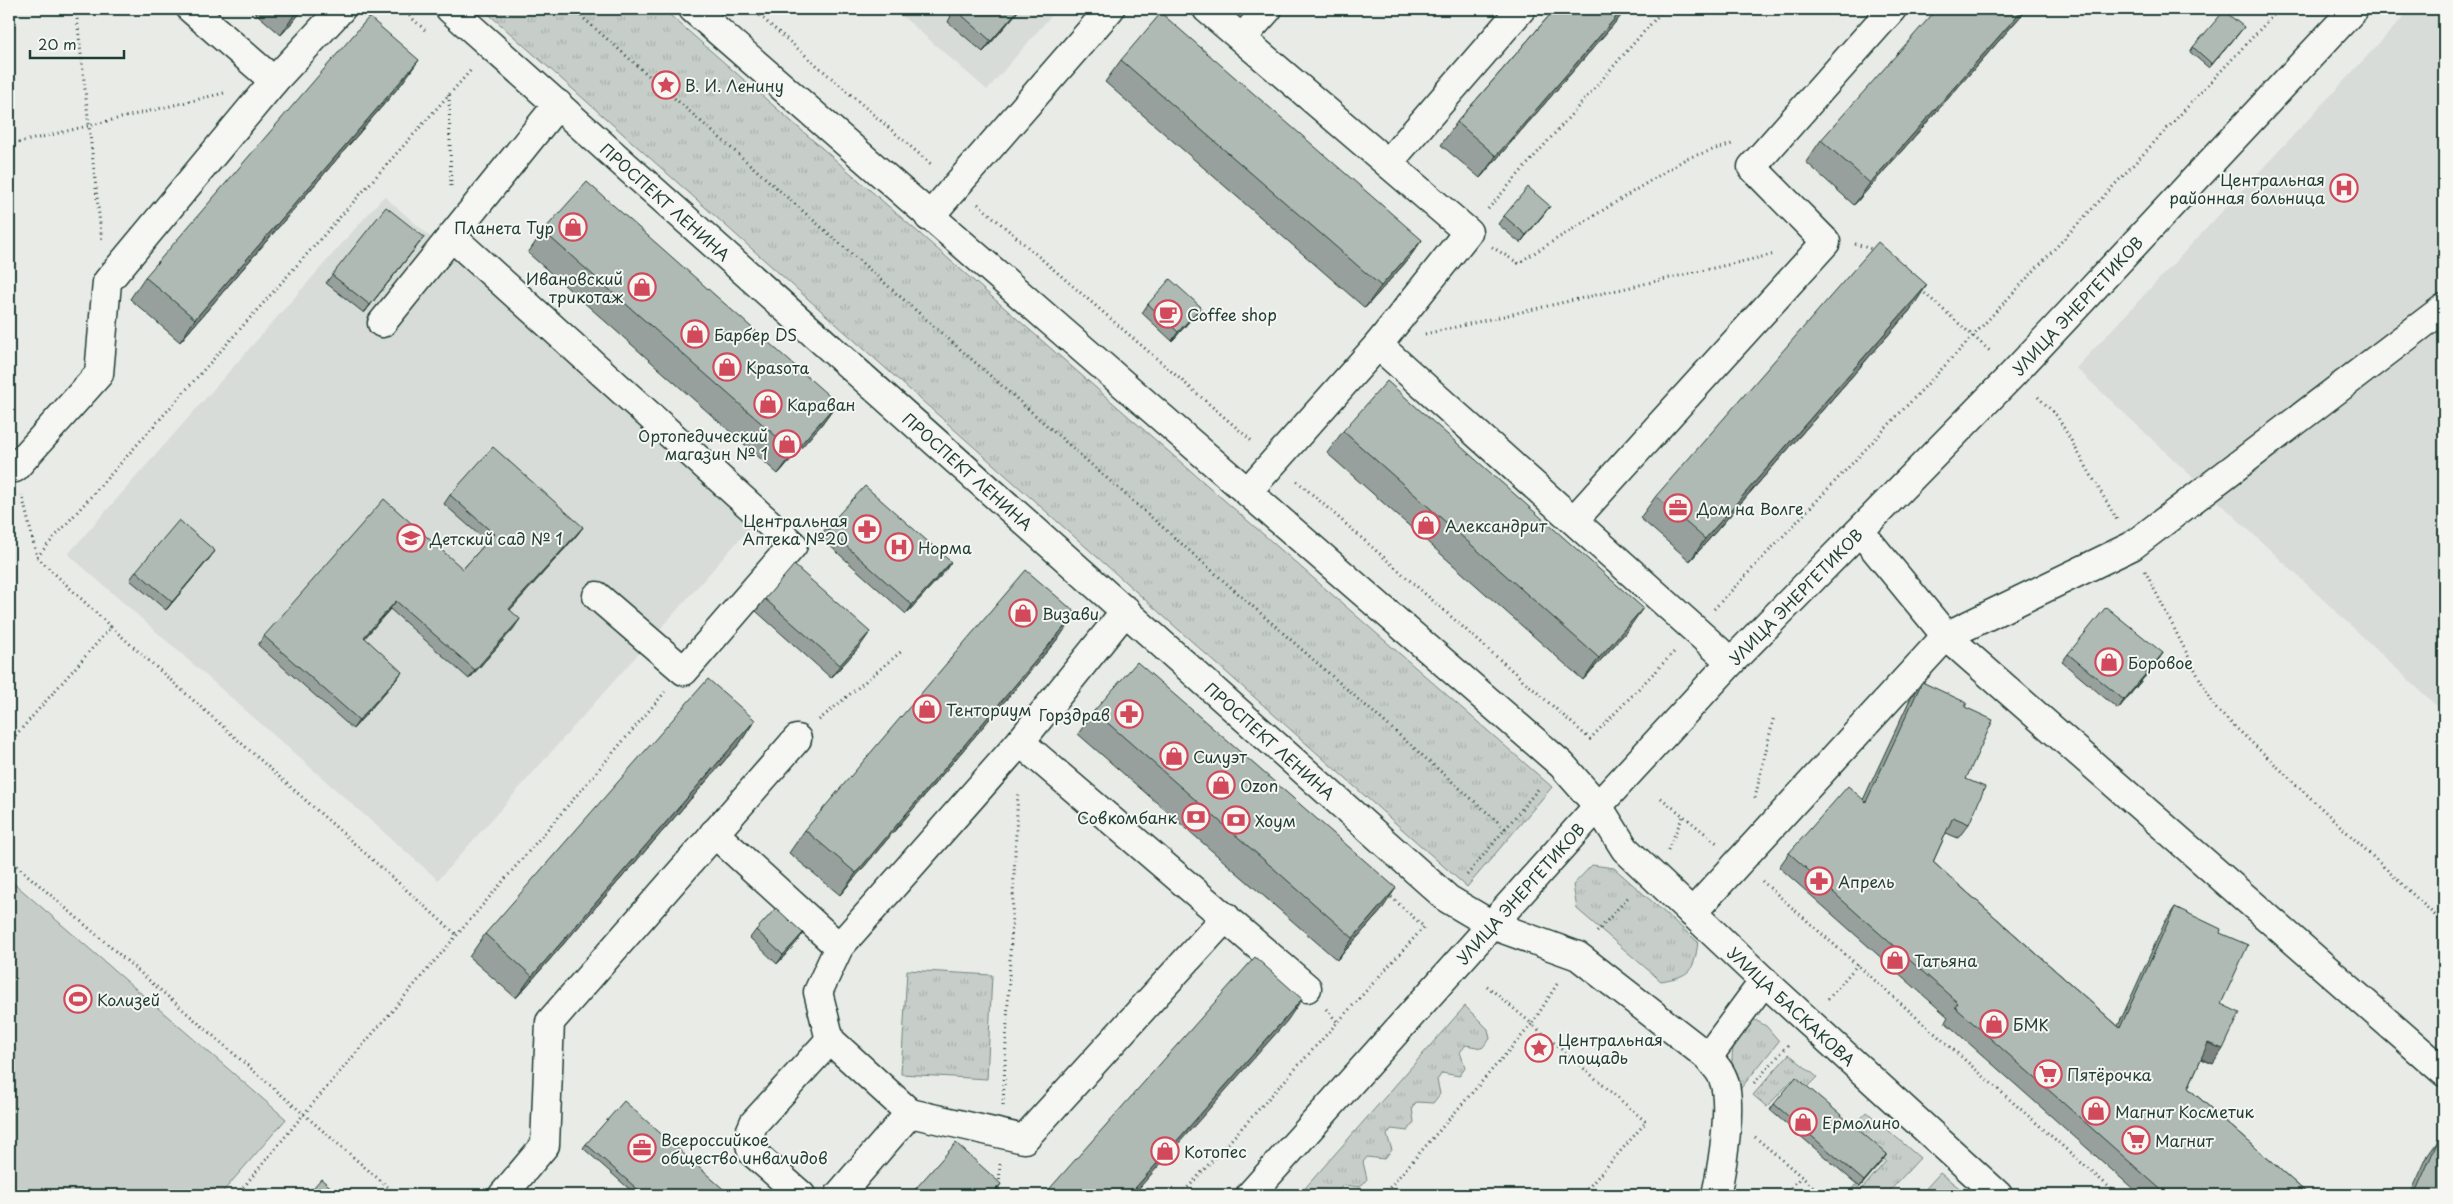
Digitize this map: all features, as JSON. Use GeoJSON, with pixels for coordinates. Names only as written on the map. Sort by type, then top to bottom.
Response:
{"type":"FeatureCollection","features":[{"type":"Feature","properties":{"kind":"street"},"geometry":{"type":"LineString","coordinates":[[191,9],[274,81]]}},
{"type":"Feature","properties":{"kind":"street"},"geometry":{"type":"LineString","coordinates":[[12,465],[99,374],[108,282],[274,81],[341,9]]}},
{"type":"Feature","properties":{"kind":"street","name":"ПРОСПЕКТ ЛЕНИНА"},"geometry":{"type":"LineString","coordinates":[[450,9],[1448,899],[1492,925],[1578,956],[1708,1057],[1722,1076],[1726,1095],[1724,1159],[1716,1195]]}},
{"type":"Feature","properties":{"kind":"street"},"geometry":{"type":"LineString","coordinates":[[693,9],[929,217],[1248,491],[1562,765],[1598,806]]}},
{"type":"Feature","properties":{"kind":"street"},"geometry":{"type":"LineString","coordinates":[[929,217],[1110,9]]}},
{"type":"Feature","properties":{"kind":"street"},"geometry":{"type":"LineString","coordinates":[[1207,9],[1468,232],[1378,345],[1248,491]]}},
{"type":"Feature","properties":{"kind":"street"},"geometry":{"type":"LineString","coordinates":[[1242,38],[1268,9]]}},
{"type":"Feature","properties":{"kind":"street"},"geometry":{"type":"LineString","coordinates":[[1388,163],[1521,9]]}},
{"type":"Feature","properties":{"kind":"street"},"geometry":{"type":"LineString","coordinates":[[1574,520],[1826,242],[1752,167],[1892,9]]}},
{"type":"Feature","properties":{"kind":"street","name":"УЛИЦА ЭНЕРГЕТИКОВ"},"geometry":{"type":"LineString","coordinates":[[1250,1195],[1598,806],[1731,662],[2020,367],[2354,9]]}},
{"type":"Feature","properties":{"kind":"street"},"geometry":{"type":"LineString","coordinates":[[382,323],[558,104]]}},
{"type":"Feature","properties":{"kind":"street"},"geometry":{"type":"LineString","coordinates":[[452,237],[792,544],[684,671],[597,596]]}},
{"type":"Feature","properties":{"kind":"street"},"geometry":{"type":"LineString","coordinates":[[1692,913],[1946,636],[2132,546],[2444,308]]}},
{"type":"Feature","properties":{"kind":"street"},"geometry":{"type":"LineString","coordinates":[[1378,345],[1731,662]]}},
{"type":"Feature","properties":{"kind":"street"},"geometry":{"type":"LineString","coordinates":[[1860,531],[1946,636],[2444,1072]]}},
{"type":"Feature","properties":{"kind":"street"},"geometry":{"type":"LineString","coordinates":[[1126,610],[1020,742],[839,947],[818,992],[830,1040],[910,1113],[1024,1139],[1226,917]]}},
{"type":"Feature","properties":{"kind":"street"},"geometry":{"type":"LineString","coordinates":[[503,1195],[546,1145],[550,1022],[796,739]]}},
{"type":"Feature","properties":{"kind":"street"},"geometry":{"type":"LineString","coordinates":[[1020,742],[1308,988]]}},
{"type":"Feature","properties":{"kind":"street","name":"УЛИЦА БАСКАКОВА"},"geometry":{"type":"LineString","coordinates":[[1598,806],[1625,849],[1764,981],[1998,1195]]}},
{"type":"Feature","properties":{"kind":"street"},"geometry":{"type":"LineString","coordinates":[[714,833],[839,947]]}},
{"type":"Feature","properties":{"kind":"street"},"geometry":{"type":"LineString","coordinates":[[1708,1057],[1764,981]]}},
{"type":"Feature","properties":{"kind":"street"},"geometry":{"type":"LineString","coordinates":[[801,1195],[752,1152],[748,1137],[754,1123],[830,1040]]}},
{"type":"Feature","properties":{"kind":"street"},"geometry":{"type":"LineString","coordinates":[[839,1195],[910,1113]]}},
{"type":"Feature","properties":{"kind":"path"},"geometry":{"type":"LineString","coordinates":[[76,9],[88,126],[108,282]]}},
{"type":"Feature","properties":{"kind":"path"},"geometry":{"type":"LineString","coordinates":[[402,9],[429,33]]}},
{"type":"Feature","properties":{"kind":"path"},"geometry":{"type":"LineString","coordinates":[[573,9],[1506,829]]}},
{"type":"Feature","properties":{"kind":"path"},"geometry":{"type":"LineString","coordinates":[[752,9],[1275,461],[1590,739],[1973,336],[2279,9]]}},
{"type":"Feature","properties":{"kind":"path"},"geometry":{"type":"LineString","coordinates":[[1664,9],[1468,232],[1518,263],[1687,158],[1734,143]]}},
{"type":"Feature","properties":{"kind":"path"},"geometry":{"type":"LineString","coordinates":[[464,64],[478,77]]}},
{"type":"Feature","properties":{"kind":"path"},"geometry":{"type":"LineString","coordinates":[[37,557],[471,70]]}},
{"type":"Feature","properties":{"kind":"path"},"geometry":{"type":"LineString","coordinates":[[9,145],[228,92]]}},
{"type":"Feature","properties":{"kind":"path"},"geometry":{"type":"LineString","coordinates":[[448,95],[452,237]]}},
{"type":"Feature","properties":{"kind":"path"},"geometry":{"type":"LineString","coordinates":[[1826,242],[1858,244],[1878,251]]}},
{"type":"Feature","properties":{"kind":"path"},"geometry":{"type":"LineString","coordinates":[[1378,345],[1777,253]]}},
{"type":"Feature","properties":{"kind":"path"},"geometry":{"type":"LineString","coordinates":[[1914,284],[1990,351]]}},
{"type":"Feature","properties":{"kind":"path"},"geometry":{"type":"LineString","coordinates":[[2038,397],[2057,416],[2132,546],[2214,707],[2439,919]]}},
{"type":"Feature","properties":{"kind":"path"},"geometry":{"type":"LineString","coordinates":[[12,465],[37,557],[111,627],[457,935]]}},
{"type":"Feature","properties":{"kind":"path"},"geometry":{"type":"LineString","coordinates":[[9,743],[111,627]]}},
{"type":"Feature","properties":{"kind":"path"},"geometry":{"type":"LineString","coordinates":[[796,739],[903,650]]}},
{"type":"Feature","properties":{"kind":"path"},"geometry":{"type":"LineString","coordinates":[[237,1195],[303,1115],[684,671]]}},
{"type":"Feature","properties":{"kind":"path"},"geometry":{"type":"LineString","coordinates":[[1768,828],[1753,810],[1774,716]]}},
{"type":"Feature","properties":{"kind":"path"},"geometry":{"type":"LineString","coordinates":[[999,1195],[1020,742]]}},
{"type":"Feature","properties":{"kind":"path"},"geometry":{"type":"LineString","coordinates":[[1464,880],[1539,788]]}},
{"type":"Feature","properties":{"kind":"path"},"geometry":{"type":"LineString","coordinates":[[1661,798],[1858,964],[2118,1195]]}},
{"type":"Feature","properties":{"kind":"path"},"geometry":{"type":"LineString","coordinates":[[1668,850],[1682,816]]}},
{"type":"Feature","properties":{"kind":"path"},"geometry":{"type":"LineString","coordinates":[[9,859],[397,1195]]}},
{"type":"Feature","properties":{"kind":"path"},"geometry":{"type":"LineString","coordinates":[[1181,1195],[1424,927],[1381,887]]}},
{"type":"Feature","properties":{"kind":"path"},"geometry":{"type":"LineString","coordinates":[[1597,933],[1630,895]]}},
{"type":"Feature","properties":{"kind":"path"},"geometry":{"type":"LineString","coordinates":[[1383,1195],[1532,1024],[1563,975]]}},
{"type":"Feature","properties":{"kind":"path"},"geometry":{"type":"LineString","coordinates":[[1487,986],[1646,1122],[1582,1195]]}},
{"type":"Feature","properties":{"kind":"path"},"geometry":{"type":"LineString","coordinates":[[1748,1131],[1823,1195]]}},
{"type":"Feature","properties":{"kind":"path"},"geometry":{"type":"LineString","coordinates":[[1784,1195],[1801,1177]]}},
{"type":"Feature","properties":{"kind":"shaded area"},"geometry":{"type":"Polygon","coordinates":[[[894,9],[1057,9],[987,90],[894,9]]]}},
{"type":"Feature","properties":{"kind":"shaded area","name":"Центральная районная больница"},"geometry":{"type":"Polygon","coordinates":[[[2411,9],[2444,9],[2444,713],[2076,368],[2411,9]]]}},
{"type":"Feature","properties":{"kind":"shaded area","name":"Детский сад № 1"},"geometry":{"type":"Polygon","coordinates":[[[384,196],[754,523],[438,880],[68,554],[384,196]]]}},
{"type":"Feature","properties":{"kind":"green space"},"geometry":{"type":"Polygon","coordinates":[[[483,9],[663,9],[1552,787],[1467,887],[483,9]]]}},
{"type":"Feature","properties":{"kind":"green space"},"geometry":{"type":"Polygon","coordinates":[[[1592,865],[1614,868],[1698,942],[1695,960],[1689,971],[1678,977],[1661,981],[1577,909],[1573,885],[1592,865]]]}},
{"type":"Feature","properties":{"kind":"green space","name":"Колизей"},"geometry":{"type":"Polygon","coordinates":[[[9,879],[286,1119],[220,1195],[9,1195],[9,879]]]}},
{"type":"Feature","properties":{"kind":"green space"},"geometry":{"type":"Polygon","coordinates":[[[907,970],[992,975],[987,1079],[901,1074],[907,970]]]}},
{"type":"Feature","properties":{"kind":"green space"},"geometry":{"type":"Polygon","coordinates":[[[1465,1006],[1488,1029],[1490,1039],[1482,1048],[1466,1045],[1460,1052],[1465,1067],[1459,1076],[1442,1073],[1437,1080],[1440,1094],[1433,1103],[1416,1102],[1412,1108],[1414,1122],[1408,1131],[1391,1129],[1387,1135],[1392,1150],[1384,1159],[1367,1157],[1363,1162],[1367,1179],[1360,1187],[1343,1185],[1338,1192],[1339,1195],[1299,1195],[1465,1006]]]}},
{"type":"Feature","properties":{"kind":"green space"},"geometry":{"type":"Polygon","coordinates":[[[1755,1020],[1766,1026],[1779,1041],[1733,1098],[1732,1058],[1735,1040],[1743,1021],[1755,1020]]]}},
{"type":"Feature","properties":{"kind":"green space"},"geometry":{"type":"Polygon","coordinates":[[[1789,1054],[1817,1077],[1804,1090],[1792,1080],[1767,1107],[1753,1095],[1789,1054]]]}},
{"type":"Feature","properties":{"kind":"green space"},"geometry":{"type":"Polygon","coordinates":[[[1867,1112],[1920,1158],[1886,1195],[1855,1195],[1850,1192],[1855,1185],[1861,1190],[1886,1161],[1851,1129],[1867,1112]]]}},
{"type":"Feature","properties":{"kind":"green space"},"geometry":{"type":"Polygon","coordinates":[[[1940,1173],[1962,1190],[1963,1195],[1920,1195],[1940,1173]]]}},
{"type":"Feature","properties":{"kind":"building"},"geometry":{"type":"Polygon","coordinates":[[[957,9],[1019,9],[991,41],[957,9]]]}},
{"type":"Feature","properties":{"kind":"building"},"geometry":{"type":"Polygon","coordinates":[[[1555,9],[1623,9],[1496,156],[1457,122],[1555,9]]]}},
{"type":"Feature","properties":{"kind":"building"},"geometry":{"type":"Polygon","coordinates":[[[1937,9],[2023,9],[1870,183],[1821,140],[1937,9]]]}},
{"type":"Feature","properties":{"kind":"building"},"geometry":{"type":"Polygon","coordinates":[[[2224,11],[2244,27],[2212,64],[2193,47],[2224,11]]]}},
{"type":"Feature","properties":{"kind":"building"},"geometry":{"type":"Polygon","coordinates":[[[1161,13],[1422,240],[1381,286],[1121,60],[1161,13]]]}},
{"type":"Feature","properties":{"kind":"building"},"geometry":{"type":"Polygon","coordinates":[[[369,17],[419,60],[195,319],[145,277],[369,17]]]}},
{"type":"Feature","properties":{"kind":"building"},"geometry":{"type":"Polygon","coordinates":[[[587,182],[837,403],[794,452],[543,231],[587,182]]]}},
{"type":"Feature","properties":{"kind":"building"},"geometry":{"type":"Polygon","coordinates":[[[1528,187],[1550,206],[1526,235],[1504,216],[1528,187]]]}},
{"type":"Feature","properties":{"kind":"building"},"geometry":{"type":"Polygon","coordinates":[[[386,207],[424,237],[370,305],[332,275],[386,207]]]}},
{"type":"Feature","properties":{"kind":"building"},"geometry":{"type":"Polygon","coordinates":[[[1878,242],[1927,285],[1705,539],[1656,496],[1878,242]]]}},
{"type":"Feature","properties":{"kind":"building","name":"Coffee shop"},"geometry":{"type":"Polygon","coordinates":[[[1170,279],[1201,307],[1178,332],[1148,304],[1170,279]]]}},
{"type":"Feature","properties":{"kind":"building"},"geometry":{"type":"Polygon","coordinates":[[[1387,381],[1643,608],[1599,658],[1343,431],[1387,381]]]}},
{"type":"Feature","properties":{"kind":"building"},"geometry":{"type":"Polygon","coordinates":[[[493,447],[583,527],[509,609],[520,619],[475,670],[396,601],[364,637],[402,672],[359,720],[264,636],[384,499],[463,569],[494,534],[450,495],[493,447]]]}},
{"type":"Feature","properties":{"kind":"building"},"geometry":{"type":"Polygon","coordinates":[[[865,486],[951,562],[912,605],[826,528],[865,486]]]}},
{"type":"Feature","properties":{"kind":"building"},"geometry":{"type":"Polygon","coordinates":[[[179,520],[215,551],[172,602],[136,571],[179,520]]]}},
{"type":"Feature","properties":{"kind":"building"},"geometry":{"type":"Polygon","coordinates":[[[794,565],[870,632],[840,665],[765,599],[794,565]]]}},
{"type":"Feature","properties":{"kind":"building"},"geometry":{"type":"Polygon","coordinates":[[[1026,570],[1076,613],[856,873],[805,830],[1026,570]]]}},
{"type":"Feature","properties":{"kind":"building","name":"Боровое"},"geometry":{"type":"Polygon","coordinates":[[[2106,607],[2163,653],[2124,700],[2068,654],[2106,607]]]}},
{"type":"Feature","properties":{"kind":"building"},"geometry":{"type":"Polygon","coordinates":[[[1137,662],[1396,888],[1353,938],[1094,711],[1137,662]]]}},
{"type":"Feature","properties":{"kind":"building"},"geometry":{"type":"Polygon","coordinates":[[[708,679],[755,720],[532,976],[485,934],[708,679]]]}},
{"type":"Feature","properties":{"kind":"building"},"geometry":{"type":"Polygon","coordinates":[[[1922,682],[1967,703],[1965,707],[1993,720],[1966,779],[1985,787],[1969,824],[1953,817],[1933,862],[2120,1028],[2175,907],[2221,929],[2220,933],[2248,945],[2221,1004],[2240,1013],[2223,1049],[2208,1043],[2188,1088],[2309,1195],[2167,1195],[1955,1007],[1958,1003],[1789,853],[1848,786],[1866,802],[1922,682]]]}},
{"type":"Feature","properties":{"kind":"building"},"geometry":{"type":"Polygon","coordinates":[[[776,908],[803,933],[783,955],[756,930],[776,908]]]}},
{"type":"Feature","properties":{"kind":"building"},"geometry":{"type":"Polygon","coordinates":[[[1255,957],[1302,999],[1129,1195],[1044,1195],[1255,957]]]}},
{"type":"Feature","properties":{"kind":"building"},"geometry":{"type":"Polygon","coordinates":[[[1796,1077],[1887,1154],[1864,1181],[1774,1104],[1796,1077]]]}},
{"type":"Feature","properties":{"kind":"building"},"geometry":{"type":"Polygon","coordinates":[[[624,1101],[730,1195],[644,1195],[586,1144],[624,1101]]]}},
{"type":"Feature","properties":{"kind":"building"},"geometry":{"type":"Polygon","coordinates":[[[2438,1141],[2444,1144],[2444,1195],[2414,1195],[2438,1141]]]}},
{"type":"Feature","properties":{"kind":"building"},"geometry":{"type":"Polygon","coordinates":[[[956,1143],[1001,1184],[991,1195],[910,1195],[956,1143]]]}},
{"type":"Feature","properties":{"kind":"building"},"geometry":{"type":"Polygon","coordinates":[[[321,1179],[340,1195],[307,1195],[321,1179]]]}},
{"type":"Feature","properties":{"kind":"place","name":"В. И. Ленину"},"geometry":{"type":"Point","coordinates":[666,85]}},
{"type":"Feature","properties":{"kind":"place","name":"Центральная районная больница"},"geometry":{"type":"Point","coordinates":[2344,188]}},
{"type":"Feature","properties":{"kind":"place","name":"Планета Тур"},"geometry":{"type":"Point","coordinates":[573,227]}},
{"type":"Feature","properties":{"kind":"place","name":"Ивановский трикотаж"},"geometry":{"type":"Point","coordinates":[642,287]}},
{"type":"Feature","properties":{"kind":"place","name":"Coffee shop"},"geometry":{"type":"Point","coordinates":[1168,314]}},
{"type":"Feature","properties":{"kind":"place","name":"Барбер DS"},"geometry":{"type":"Point","coordinates":[695,334]}},
{"type":"Feature","properties":{"kind":"place","name":"Краsота"},"geometry":{"type":"Point","coordinates":[727,367]}},
{"type":"Feature","properties":{"kind":"place","name":"Караван"},"geometry":{"type":"Point","coordinates":[768,404]}},
{"type":"Feature","properties":{"kind":"place","name":"Ортопедический магазин № 1"},"geometry":{"type":"Point","coordinates":[787,444]}},
{"type":"Feature","properties":{"kind":"place","name":"Дом на Волге"},"geometry":{"type":"Point","coordinates":[1678,508]}},
{"type":"Feature","properties":{"kind":"place","name":"Александрит"},"geometry":{"type":"Point","coordinates":[1426,525]}},
{"type":"Feature","properties":{"kind":"place","name":"Центральная Аптека №20"},"geometry":{"type":"Point","coordinates":[867,529]}},
{"type":"Feature","properties":{"kind":"place","name":"Детский сад № 1"},"geometry":{"type":"Point","coordinates":[411,538]}},
{"type":"Feature","properties":{"kind":"place","name":"Норма"},"geometry":{"type":"Point","coordinates":[899,547]}},
{"type":"Feature","properties":{"kind":"place","name":"Визави"},"geometry":{"type":"Point","coordinates":[1023,613]}},
{"type":"Feature","properties":{"kind":"place","name":"Боровое"},"geometry":{"type":"Point","coordinates":[2109,662]}},
{"type":"Feature","properties":{"kind":"place","name":"Тенториум"},"geometry":{"type":"Point","coordinates":[927,709]}},
{"type":"Feature","properties":{"kind":"place","name":"Горздрав"},"geometry":{"type":"Point","coordinates":[1129,714]}},
{"type":"Feature","properties":{"kind":"place","name":"Силуэт"},"geometry":{"type":"Point","coordinates":[1174,756]}},
{"type":"Feature","properties":{"kind":"place","name":"Ozon"},"geometry":{"type":"Point","coordinates":[1221,785]}},
{"type":"Feature","properties":{"kind":"place","name":"Совкомбанк"},"geometry":{"type":"Point","coordinates":[1196,817]}},
{"type":"Feature","properties":{"kind":"place","name":"Хоум"},"geometry":{"type":"Point","coordinates":[1236,820]}},
{"type":"Feature","properties":{"kind":"place","name":"Апрель"},"geometry":{"type":"Point","coordinates":[1819,881]}},
{"type":"Feature","properties":{"kind":"place","name":"Татьяна"},"geometry":{"type":"Point","coordinates":[1895,960]}},
{"type":"Feature","properties":{"kind":"place","name":"Колизей"},"geometry":{"type":"Point","coordinates":[78,999]}},
{"type":"Feature","properties":{"kind":"place","name":"БМК"},"geometry":{"type":"Point","coordinates":[1994,1024]}},
{"type":"Feature","properties":{"kind":"place","name":"Центральная площадь"},"geometry":{"type":"Point","coordinates":[1539,1048]}},
{"type":"Feature","properties":{"kind":"place","name":"Пятёрочка"},"geometry":{"type":"Point","coordinates":[2048,1074]}},
{"type":"Feature","properties":{"kind":"place","name":"Магнит Косметик"},"geometry":{"type":"Point","coordinates":[2096,1111]}},
{"type":"Feature","properties":{"kind":"place","name":"Ермолино"},"geometry":{"type":"Point","coordinates":[1803,1122]}},
{"type":"Feature","properties":{"kind":"place","name":"Магнит"},"geometry":{"type":"Point","coordinates":[2136,1140]}},
{"type":"Feature","properties":{"kind":"place","name":"Всероссийкое общество инвалидов"},"geometry":{"type":"Point","coordinates":[642,1148]}},
{"type":"Feature","properties":{"kind":"place","name":"Котопес"},"geometry":{"type":"Point","coordinates":[1165,1151]}}]}
